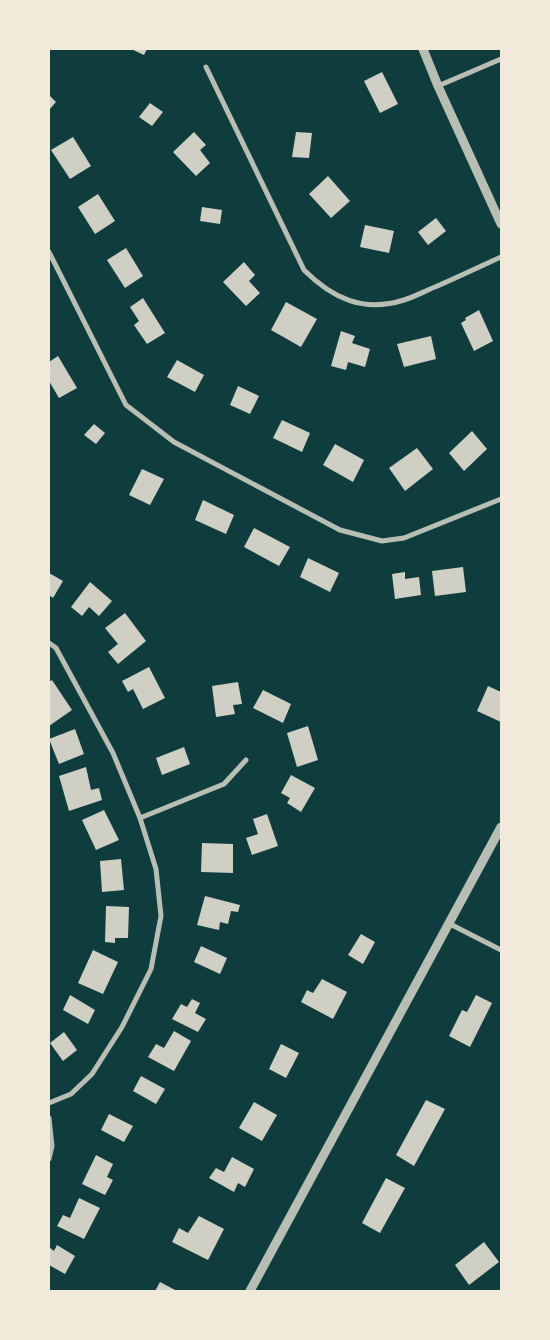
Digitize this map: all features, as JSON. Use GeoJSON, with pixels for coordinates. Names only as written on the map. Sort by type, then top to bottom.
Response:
{"type":"FeatureCollection","features":[{"type":"Feature","properties":{"kind":"street"},"geometry":{"type":"LineString","coordinates":[[423,49],[501,224]]}},
{"type":"Feature","properties":{"kind":"street"},"geometry":{"type":"LineString","coordinates":[[438,86],[501,58]]}},
{"type":"Feature","properties":{"kind":"street"},"geometry":{"type":"LineString","coordinates":[[206,67],[304,270],[319,286],[338,297],[359,304],[381,305],[403,300],[501,257]]}},
{"type":"Feature","properties":{"kind":"street"},"geometry":{"type":"LineString","coordinates":[[49,252],[126,405],[174,442],[340,530],[382,541],[404,538],[501,499]]}},
{"type":"Feature","properties":{"kind":"street"},"geometry":{"type":"LineString","coordinates":[[49,643],[56,648],[113,753],[140,818],[156,869],[161,916],[150,969],[122,1027],[92,1074],[71,1094],[49,1103]]}},
{"type":"Feature","properties":{"kind":"street"},"geometry":{"type":"LineString","coordinates":[[140,818],[224,784],[246,760]]}},
{"type":"Feature","properties":{"kind":"street"},"geometry":{"type":"LineString","coordinates":[[250,1291],[501,827]]}},
{"type":"Feature","properties":{"kind":"street"},"geometry":{"type":"LineString","coordinates":[[448,923],[501,950]]}},
{"type":"Feature","properties":{"kind":"street"},"geometry":{"type":"LineString","coordinates":[[49,1118],[52,1146],[49,1159]]}},
{"type":"Feature","properties":{"kind":"building"},"geometry":{"type":"Polygon","coordinates":[[[131,49],[147,49],[144,55],[131,49]]]}},
{"type":"Feature","properties":{"kind":"building"},"geometry":{"type":"Polygon","coordinates":[[[382,72],[398,104],[380,113],[364,81],[382,72]]]}},
{"type":"Feature","properties":{"kind":"building"},"geometry":{"type":"Polygon","coordinates":[[[49,95],[56,102],[49,110],[49,95]]]}},
{"type":"Feature","properties":{"kind":"building"},"geometry":{"type":"Polygon","coordinates":[[[150,103],[163,112],[152,126],[139,117],[150,103]]]}},
{"type":"Feature","properties":{"kind":"building"},"geometry":{"type":"Polygon","coordinates":[[[194,132],[206,145],[200,150],[210,163],[196,176],[173,152],[194,132]]]}},
{"type":"Feature","properties":{"kind":"building"},"geometry":{"type":"Polygon","coordinates":[[[296,132],[312,133],[309,158],[292,157],[296,132]]]}},
{"type":"Feature","properties":{"kind":"building"},"geometry":{"type":"Polygon","coordinates":[[[73,137],[91,166],[70,179],[51,150],[73,137]]]}},
{"type":"Feature","properties":{"kind":"building"},"geometry":{"type":"Polygon","coordinates":[[[328,176],[350,201],[331,218],[309,194],[328,176]]]}},
{"type":"Feature","properties":{"kind":"building"},"geometry":{"type":"Polygon","coordinates":[[[98,194],[115,221],[95,234],[78,207],[98,194]]]}},
{"type":"Feature","properties":{"kind":"building"},"geometry":{"type":"Polygon","coordinates":[[[202,207],[222,210],[220,224],[200,221],[202,207]]]}},
{"type":"Feature","properties":{"kind":"building"},"geometry":{"type":"Polygon","coordinates":[[[436,218],[446,231],[428,245],[418,232],[436,218]]]}},
{"type":"Feature","properties":{"kind":"building"},"geometry":{"type":"Polygon","coordinates":[[[365,225],[394,231],[389,253],[360,247],[365,225]]]}},
{"type":"Feature","properties":{"kind":"building"},"geometry":{"type":"Polygon","coordinates":[[[126,248],[143,276],[125,288],[107,260],[126,248]]]}},
{"type":"Feature","properties":{"kind":"building"},"geometry":{"type":"Polygon","coordinates":[[[244,262],[255,275],[249,281],[260,293],[246,306],[223,282],[244,262]]]}},
{"type":"Feature","properties":{"kind":"building"},"geometry":{"type":"Polygon","coordinates":[[[143,298],[165,333],[147,344],[134,325],[139,321],[130,307],[143,298]]]}},
{"type":"Feature","properties":{"kind":"building"},"geometry":{"type":"Polygon","coordinates":[[[286,302],[317,319],[301,347],[271,330],[286,302]]]}},
{"type":"Feature","properties":{"kind":"building"},"geometry":{"type":"Polygon","coordinates":[[[479,310],[493,341],[474,351],[461,323],[466,320],[465,318],[479,310]]]}},
{"type":"Feature","properties":{"kind":"building"},"geometry":{"type":"Polygon","coordinates":[[[341,331],[355,336],[352,343],[370,349],[365,367],[348,362],[346,370],[331,366],[341,331]]]}},
{"type":"Feature","properties":{"kind":"building"},"geometry":{"type":"Polygon","coordinates":[[[431,336],[436,359],[404,367],[397,344],[431,336]]]}},
{"type":"Feature","properties":{"kind":"building"},"geometry":{"type":"Polygon","coordinates":[[[58,356],[77,388],[59,398],[49,381],[49,362],[58,356]]]}},
{"type":"Feature","properties":{"kind":"building"},"geometry":{"type":"Polygon","coordinates":[[[177,360],[204,375],[195,392],[167,377],[177,360]]]}},
{"type":"Feature","properties":{"kind":"building"},"geometry":{"type":"Polygon","coordinates":[[[238,386],[259,396],[250,414],[230,405],[238,386]]]}},
{"type":"Feature","properties":{"kind":"building"},"geometry":{"type":"Polygon","coordinates":[[[282,420],[310,433],[302,452],[273,438],[282,420]]]}},
{"type":"Feature","properties":{"kind":"building"},"geometry":{"type":"Polygon","coordinates":[[[94,424],[105,433],[96,444],[84,435],[94,424]]]}},
{"type":"Feature","properties":{"kind":"building"},"geometry":{"type":"Polygon","coordinates":[[[472,431],[487,449],[464,471],[449,453],[472,431]]]}},
{"type":"Feature","properties":{"kind":"building"},"geometry":{"type":"Polygon","coordinates":[[[335,444],[364,460],[353,482],[323,465],[335,444]]]}},
{"type":"Feature","properties":{"kind":"building"},"geometry":{"type":"Polygon","coordinates":[[[417,448],[433,469],[405,491],[389,468],[417,448]]]}},
{"type":"Feature","properties":{"kind":"building"},"geometry":{"type":"Polygon","coordinates":[[[142,469],[164,479],[150,505],[129,495],[142,469]]]}},
{"type":"Feature","properties":{"kind":"building"},"geometry":{"type":"Polygon","coordinates":[[[203,500],[234,515],[226,534],[195,520],[203,500]]]}},
{"type":"Feature","properties":{"kind":"building"},"geometry":{"type":"Polygon","coordinates":[[[254,528],[290,547],[279,566],[244,547],[254,528]]]}},
{"type":"Feature","properties":{"kind":"building"},"geometry":{"type":"Polygon","coordinates":[[[308,558],[339,573],[330,592],[300,577],[308,558]]]}},
{"type":"Feature","properties":{"kind":"building"},"geometry":{"type":"Polygon","coordinates":[[[463,567],[466,592],[435,596],[432,571],[463,567]]]}},
{"type":"Feature","properties":{"kind":"building"},"geometry":{"type":"Polygon","coordinates":[[[405,572],[405,579],[419,577],[421,595],[395,599],[392,574],[405,572]]]}},
{"type":"Feature","properties":{"kind":"building"},"geometry":{"type":"Polygon","coordinates":[[[49,573],[63,581],[53,598],[49,595],[49,573]]]}},
{"type":"Feature","properties":{"kind":"building"},"geometry":{"type":"Polygon","coordinates":[[[90,582],[112,601],[99,616],[89,607],[82,616],[71,607],[90,582]]]}},
{"type":"Feature","properties":{"kind":"building"},"geometry":{"type":"Polygon","coordinates":[[[125,613],[146,641],[118,664],[108,652],[118,644],[105,628],[125,613]]]}},
{"type":"Feature","properties":{"kind":"building"},"geometry":{"type":"Polygon","coordinates":[[[149,667],[165,698],[143,709],[133,689],[128,692],[122,681],[149,667]]]}},
{"type":"Feature","properties":{"kind":"building"},"geometry":{"type":"Polygon","coordinates":[[[52,680],[72,710],[49,726],[49,682],[52,680]]]}},
{"type":"Feature","properties":{"kind":"building"},"geometry":{"type":"Polygon","coordinates":[[[238,682],[242,704],[233,705],[235,714],[216,717],[212,686],[238,682]]]}},
{"type":"Feature","properties":{"kind":"building"},"geometry":{"type":"Polygon","coordinates":[[[488,686],[501,692],[501,722],[477,711],[488,686]]]}},
{"type":"Feature","properties":{"kind":"building"},"geometry":{"type":"Polygon","coordinates":[[[263,690],[291,704],[283,723],[253,708],[263,690]]]}},
{"type":"Feature","properties":{"kind":"building"},"geometry":{"type":"Polygon","coordinates":[[[308,726],[318,760],[297,767],[287,733],[308,726]]]}},
{"type":"Feature","properties":{"kind":"building"},"geometry":{"type":"Polygon","coordinates":[[[75,729],[84,754],[59,764],[49,739],[75,729]]]}},
{"type":"Feature","properties":{"kind":"building"},"geometry":{"type":"Polygon","coordinates":[[[184,747],[190,764],[162,775],[156,758],[184,747]]]}},
{"type":"Feature","properties":{"kind":"building"},"geometry":{"type":"Polygon","coordinates":[[[86,767],[91,790],[99,788],[102,800],[69,811],[59,776],[86,767]]]}},
{"type":"Feature","properties":{"kind":"building"},"geometry":{"type":"Polygon","coordinates":[[[291,775],[315,788],[301,812],[287,803],[290,798],[281,793],[291,775]]]}},
{"type":"Feature","properties":{"kind":"building"},"geometry":{"type":"Polygon","coordinates":[[[104,810],[119,840],[96,850],[82,820],[104,810]]]}},
{"type":"Feature","properties":{"kind":"building"},"geometry":{"type":"Polygon","coordinates":[[[267,814],[278,846],[252,855],[246,838],[258,834],[253,819],[267,814]]]}},
{"type":"Feature","properties":{"kind":"building"},"geometry":{"type":"Polygon","coordinates":[[[202,843],[233,844],[233,873],[201,872],[202,843]]]}},
{"type":"Feature","properties":{"kind":"building"},"geometry":{"type":"Polygon","coordinates":[[[121,859],[124,890],[102,892],[100,861],[121,859]]]}},
{"type":"Feature","properties":{"kind":"building"},"geometry":{"type":"Polygon","coordinates":[[[205,896],[240,905],[238,912],[231,911],[228,924],[220,922],[219,930],[197,925],[205,896]]]}},
{"type":"Feature","properties":{"kind":"building"},"geometry":{"type":"Polygon","coordinates":[[[106,906],[129,907],[128,938],[115,938],[115,943],[105,942],[106,906]]]}},
{"type":"Feature","properties":{"kind":"building"},"geometry":{"type":"Polygon","coordinates":[[[361,934],[375,942],[363,964],[348,955],[361,934]]]}},
{"type":"Feature","properties":{"kind":"building"},"geometry":{"type":"Polygon","coordinates":[[[201,946],[227,958],[220,974],[194,962],[201,946]]]}},
{"type":"Feature","properties":{"kind":"building"},"geometry":{"type":"Polygon","coordinates":[[[93,950],[118,962],[103,994],[78,983],[93,950]]]}},
{"type":"Feature","properties":{"kind":"building"},"geometry":{"type":"Polygon","coordinates":[[[322,979],[347,992],[333,1019],[301,1002],[307,990],[313,993],[322,979]]]}},
{"type":"Feature","properties":{"kind":"building"},"geometry":{"type":"Polygon","coordinates":[[[70,995],[95,1010],[88,1024],[63,1010],[70,995]]]}},
{"type":"Feature","properties":{"kind":"building"},"geometry":{"type":"Polygon","coordinates":[[[476,995],[492,1003],[470,1047],[449,1036],[462,1010],[467,1012],[476,995]]]}},
{"type":"Feature","properties":{"kind":"building"},"geometry":{"type":"Polygon","coordinates":[[[192,999],[200,1003],[195,1013],[206,1019],[198,1032],[172,1019],[181,1004],[187,1007],[192,999]]]}},
{"type":"Feature","properties":{"kind":"building"},"geometry":{"type":"Polygon","coordinates":[[[174,1031],[191,1041],[174,1071],[148,1057],[156,1044],[164,1048],[174,1031]]]}},
{"type":"Feature","properties":{"kind":"building"},"geometry":{"type":"Polygon","coordinates":[[[64,1032],[77,1050],[63,1061],[50,1043],[64,1032]]]}},
{"type":"Feature","properties":{"kind":"building"},"geometry":{"type":"Polygon","coordinates":[[[281,1044],[299,1053],[286,1078],[269,1069],[281,1044]]]}},
{"type":"Feature","properties":{"kind":"building"},"geometry":{"type":"Polygon","coordinates":[[[141,1076],[165,1089],[156,1104],[133,1091],[141,1076]]]}},
{"type":"Feature","properties":{"kind":"building"},"geometry":{"type":"Polygon","coordinates":[[[426,1100],[445,1109],[414,1166],[396,1155],[426,1100]]]}},
{"type":"Feature","properties":{"kind":"building"},"geometry":{"type":"Polygon","coordinates":[[[254,1102],[277,1115],[262,1141],[239,1128],[254,1102]]]}},
{"type":"Feature","properties":{"kind":"building"},"geometry":{"type":"Polygon","coordinates":[[[109,1114],[133,1126],[124,1142],[101,1130],[109,1114]]]}},
{"type":"Feature","properties":{"kind":"building"},"geometry":{"type":"Polygon","coordinates":[[[96,1155],[113,1164],[107,1177],[113,1180],[105,1195],[82,1184],[96,1155]]]}},
{"type":"Feature","properties":{"kind":"building"},"geometry":{"type":"Polygon","coordinates":[[[232,1157],[254,1169],[245,1187],[238,1183],[234,1192],[209,1178],[216,1168],[224,1172],[232,1157]]]}},
{"type":"Feature","properties":{"kind":"building"},"geometry":{"type":"Polygon","coordinates":[[[386,1178],[405,1188],[380,1233],[362,1223],[386,1178]]]}},
{"type":"Feature","properties":{"kind":"building"},"geometry":{"type":"Polygon","coordinates":[[[79,1198],[100,1208],[84,1239],[57,1226],[63,1215],[70,1218],[79,1198]]]}},
{"type":"Feature","properties":{"kind":"building"},"geometry":{"type":"Polygon","coordinates":[[[199,1216],[224,1229],[208,1260],[172,1242],[179,1228],[188,1233],[199,1216]]]}},
{"type":"Feature","properties":{"kind":"building"},"geometry":{"type":"Polygon","coordinates":[[[484,1242],[499,1262],[469,1285],[455,1265],[484,1242]]]}},
{"type":"Feature","properties":{"kind":"building"},"geometry":{"type":"Polygon","coordinates":[[[57,1245],[75,1256],[65,1274],[49,1265],[49,1247],[54,1251],[57,1245]]]}},
{"type":"Feature","properties":{"kind":"building"},"geometry":{"type":"Polygon","coordinates":[[[160,1282],[177,1291],[155,1291],[160,1282]]]}}]}
